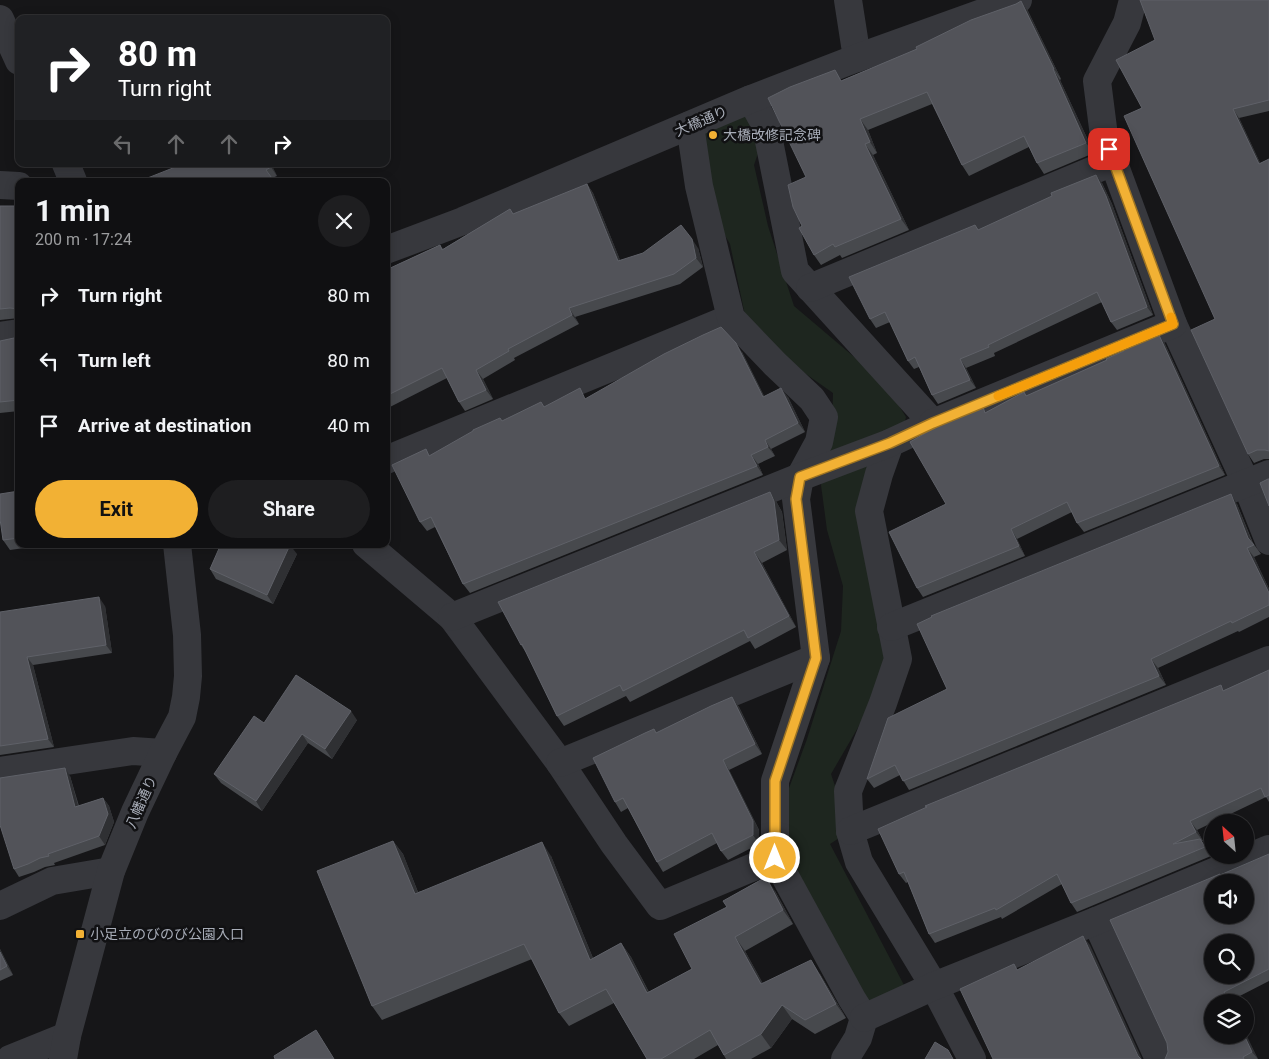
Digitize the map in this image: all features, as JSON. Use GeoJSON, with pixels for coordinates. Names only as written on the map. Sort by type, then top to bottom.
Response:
{"type":"FeatureCollection","features":[{"type":"Feature","properties":{"kind":"street"},"geometry":{"type":"LineString","coordinates":[[848,0],[857,58]]}},
{"type":"Feature","properties":{"kind":"street","name":"大橋通り"},"geometry":{"type":"LineString","coordinates":[[390,248],[472,217],[752,99],[857,58],[1018,0]]}},
{"type":"Feature","properties":{"kind":"street"},"geometry":{"type":"LineString","coordinates":[[1133,0],[1127,23],[1097,81],[1104,136],[1173,324],[1257,478],[1269,541]]}},
{"type":"Feature","properties":{"kind":"street"},"geometry":{"type":"LineString","coordinates":[[0,19],[15,52]]}},
{"type":"Feature","properties":{"kind":"street"},"geometry":{"type":"LineString","coordinates":[[752,99],[766,126],[795,271],[933,423]]}},
{"type":"Feature","properties":{"kind":"street"},"geometry":{"type":"LineString","coordinates":[[690,125],[699,186],[731,318],[812,399],[824,417],[819,442],[800,477],[796,499],[816,658],[775,781],[775,858],[864,1018]]}},
{"type":"Feature","properties":{"kind":"street"},"geometry":{"type":"LineString","coordinates":[[810,288],[1114,162]]}},
{"type":"Feature","properties":{"kind":"street"},"geometry":{"type":"LineString","coordinates":[[0,185],[15,186]]}},
{"type":"Feature","properties":{"kind":"street"},"geometry":{"type":"LineString","coordinates":[[390,458],[731,318]]}},
{"type":"Feature","properties":{"kind":"street"},"geometry":{"type":"LineString","coordinates":[[452,617],[800,477],[890,443],[933,423],[1173,324]]}},
{"type":"Feature","properties":{"kind":"street"},"geometry":{"type":"LineString","coordinates":[[0,336],[15,334]]}},
{"type":"Feature","properties":{"kind":"street"},"geometry":{"type":"LineString","coordinates":[[890,443],[869,511],[898,659],[848,791],[850,831],[860,862],[934,986],[972,1059]]}},
{"type":"Feature","properties":{"kind":"street"},"geometry":{"type":"LineString","coordinates":[[891,626],[1257,478]]}},
{"type":"Feature","properties":{"kind":"street","name":"八幡通り"},"geometry":{"type":"LineString","coordinates":[[65,1048],[111,872],[135,812],[182,717],[188,676],[187,636],[177,548]]}},
{"type":"Feature","properties":{"kind":"street"},"geometry":{"type":"LineString","coordinates":[[371,548],[452,617],[560,763],[614,844],[660,906],[775,858]]}},
{"type":"Feature","properties":{"kind":"street"},"geometry":{"type":"LineString","coordinates":[[560,763],[816,658]]}},
{"type":"Feature","properties":{"kind":"street"},"geometry":{"type":"LineString","coordinates":[[850,831],[1269,660]]}},
{"type":"Feature","properties":{"kind":"street"},"geometry":{"type":"LineString","coordinates":[[0,771],[133,751],[163,753]]}},
{"type":"Feature","properties":{"kind":"street"},"geometry":{"type":"LineString","coordinates":[[845,1059],[858,1038],[864,1018],[934,986],[1269,849]]}},
{"type":"Feature","properties":{"kind":"street"},"geometry":{"type":"LineString","coordinates":[[0,906],[52,881],[111,872]]}},
{"type":"Feature","properties":{"kind":"street"},"geometry":{"type":"LineString","coordinates":[[1096,921],[1159,1059]]}},
{"type":"Feature","properties":{"kind":"street"},"geometry":{"type":"LineString","coordinates":[[10,1059],[65,1048]]}},
{"type":"Feature","properties":{"kind":"shaded area"},"geometry":{"type":"Polygon","coordinates":[[[745,114],[761,144],[754,165],[768,226],[794,306],[873,373],[896,401],[906,417],[898,451],[868,489],[885,681],[831,774],[850,831],[830,844],[905,987],[861,1009],[785,863],[785,799],[807,739],[841,631],[843,586],[827,530],[821,485],[832,428],[833,393],[749,334],[730,244],[710,210],[682,138],[745,114]]]}},
{"type":"Feature","properties":{"kind":"building"},"geometry":{"type":"Polygon","coordinates":[[[1140,0],[1269,0],[1269,100],[1233,109],[1259,164],[1269,159],[1269,451],[1257,450],[1248,454],[1191,330],[1215,319],[1124,116],[1142,108],[1116,60],[1155,40],[1140,0]]]}},
{"type":"Feature","properties":{"kind":"building"},"geometry":{"type":"Polygon","coordinates":[[[1021,1],[1054,69],[1086,143],[1037,163],[1024,136],[962,165],[927,92],[860,119],[870,142],[865,144],[901,219],[835,247],[833,244],[814,255],[799,228],[802,226],[793,207],[788,185],[806,177],[768,98],[790,87],[835,70],[841,81],[917,49],[916,47],[971,20],[1021,1]]]}},
{"type":"Feature","properties":{"kind":"building"},"geometry":{"type":"Polygon","coordinates":[[[175,167],[271,167],[266,170],[272,178],[148,178],[175,167]]]}},
{"type":"Feature","properties":{"kind":"building"},"geometry":{"type":"Polygon","coordinates":[[[1096,175],[1106,196],[1147,307],[1111,322],[1097,292],[988,345],[989,347],[960,359],[970,380],[932,395],[915,357],[908,361],[885,312],[870,319],[849,277],[975,225],[978,230],[1052,196],[1051,193],[1096,175]]]}},
{"type":"Feature","properties":{"kind":"building"},"geometry":{"type":"Polygon","coordinates":[[[587,184],[618,261],[643,253],[681,225],[692,239],[696,258],[674,274],[569,308],[572,315],[508,349],[509,351],[476,370],[486,390],[459,402],[442,368],[390,394],[390,268],[440,245],[442,250],[510,209],[513,214],[587,184]]]}},
{"type":"Feature","properties":{"kind":"building"},"geometry":{"type":"Polygon","coordinates":[[[0,206],[15,206],[15,309],[0,309],[0,206]]]}},
{"type":"Feature","properties":{"kind":"building"},"geometry":{"type":"Polygon","coordinates":[[[721,327],[736,343],[763,397],[781,388],[798,423],[765,440],[768,447],[751,455],[757,466],[463,584],[431,517],[420,522],[392,465],[426,449],[429,456],[473,430],[500,418],[502,421],[541,402],[544,407],[580,388],[585,399],[664,354],[721,327]]]}},
{"type":"Feature","properties":{"kind":"building"},"geometry":{"type":"Polygon","coordinates":[[[1159,335],[1219,466],[1077,523],[1067,502],[1011,529],[1019,546],[917,588],[889,532],[946,504],[910,442],[936,427],[983,407],[985,413],[1024,392],[1026,396],[1159,335]]]}},
{"type":"Feature","properties":{"kind":"building"},"geometry":{"type":"Polygon","coordinates":[[[14,338],[15,400],[0,402],[0,341],[14,338]]]}},
{"type":"Feature","properties":{"kind":"building"},"geometry":{"type":"Polygon","coordinates":[[[1269,479],[1269,506],[1260,483],[1269,479]]]}},
{"type":"Feature","properties":{"kind":"building"},"geometry":{"type":"Polygon","coordinates":[[[15,492],[15,538],[3,540],[0,519],[0,494],[15,492]]]}},
{"type":"Feature","properties":{"kind":"building"},"geometry":{"type":"Polygon","coordinates":[[[770,492],[774,501],[779,540],[754,552],[789,616],[748,638],[744,630],[623,691],[620,685],[557,716],[522,644],[498,602],[770,492]]]}},
{"type":"Feature","properties":{"kind":"building"},"geometry":{"type":"Polygon","coordinates":[[[1231,494],[1248,538],[1254,545],[1247,548],[1269,593],[1269,605],[1151,659],[1159,676],[903,781],[895,765],[867,779],[888,718],[947,689],[917,624],[931,616],[1231,494]]]}},
{"type":"Feature","properties":{"kind":"building"},"geometry":{"type":"Polygon","coordinates":[[[219,548],[289,548],[267,595],[210,569],[219,548]]]}},
{"type":"Feature","properties":{"kind":"building"},"geometry":{"type":"Polygon","coordinates":[[[99,597],[106,645],[27,657],[48,739],[0,746],[0,612],[99,597]]]}},
{"type":"Feature","properties":{"kind":"building"},"geometry":{"type":"Polygon","coordinates":[[[1269,670],[1269,795],[1265,797],[1261,788],[1190,821],[1196,832],[1173,844],[1200,839],[1204,847],[1071,903],[1057,874],[996,910],[995,908],[929,934],[904,872],[899,874],[878,829],[927,807],[925,806],[1221,685],[1223,691],[1269,670]]]}},
{"type":"Feature","properties":{"kind":"building"},"geometry":{"type":"Polygon","coordinates":[[[296,675],[351,711],[325,749],[302,734],[256,801],[214,774],[254,716],[264,723],[296,675]]]}},
{"type":"Feature","properties":{"kind":"building"},"geometry":{"type":"Polygon","coordinates":[[[732,697],[755,744],[723,760],[753,821],[753,835],[721,851],[712,833],[657,862],[623,798],[615,802],[593,758],[654,729],[656,733],[732,697]]]}},
{"type":"Feature","properties":{"kind":"building"},"geometry":{"type":"Polygon","coordinates":[[[65,768],[75,807],[103,798],[108,814],[99,836],[48,854],[49,856],[14,869],[0,825],[0,778],[65,768]]]}},
{"type":"Feature","properties":{"kind":"building"},"geometry":{"type":"Polygon","coordinates":[[[393,841],[415,894],[542,842],[590,960],[621,943],[647,993],[692,969],[674,934],[727,907],[723,901],[766,877],[783,910],[735,937],[761,984],[811,960],[836,1004],[805,1020],[782,1005],[761,1034],[724,1055],[710,1030],[661,1059],[647,1059],[606,989],[559,1013],[524,944],[372,1006],[317,871],[393,841]]]}},
{"type":"Feature","properties":{"kind":"building"},"geometry":{"type":"Polygon","coordinates":[[[1269,854],[1269,969],[1254,977],[1254,934],[1204,934],[1204,984],[1240,984],[1224,992],[1225,994],[1204,994],[1204,1044],[1248,1044],[1252,1052],[1243,1057],[1244,1059],[1165,1059],[1168,1052],[1167,1043],[1110,920],[1204,881],[1204,924],[1254,924],[1254,874],[1222,874],[1246,864],[1254,864],[1254,860],[1269,854]]]}},
{"type":"Feature","properties":{"kind":"building"},"geometry":{"type":"Polygon","coordinates":[[[1083,936],[1141,1059],[993,1059],[960,989],[1014,964],[1017,970],[1083,936]]]}},
{"type":"Feature","properties":{"kind":"building"},"geometry":{"type":"Polygon","coordinates":[[[0,952],[7,966],[0,970],[0,952]]]}},
{"type":"Feature","properties":{"kind":"building"},"geometry":{"type":"Polygon","coordinates":[[[316,1030],[334,1059],[275,1059],[274,1056],[316,1030]]]}},
{"type":"Feature","properties":{"kind":"building"},"geometry":{"type":"Polygon","coordinates":[[[935,1042],[948,1050],[953,1059],[925,1059],[935,1042]]]}},
{"type":"Feature","properties":{"kind":"slow traffic"},"geometry":{"type":"LineString","coordinates":[[998,396],[1173,324],[1171,317]]}},
{"type":"Feature","properties":{"kind":"place","name":"大橋改修記念碑"},"geometry":{"type":"Point","coordinates":[713,135]}},
{"type":"Feature","properties":{"kind":"place","name":"小足立のびのび公園入口"},"geometry":{"type":"Point","coordinates":[80,934]}},
{"type":"Feature","properties":{"kind":"route"},"geometry":{"type":"LineString","coordinates":[[775,858],[775,781],[816,658],[796,499],[800,477],[890,443],[933,423],[1173,324],[1109,149]]}}]}
